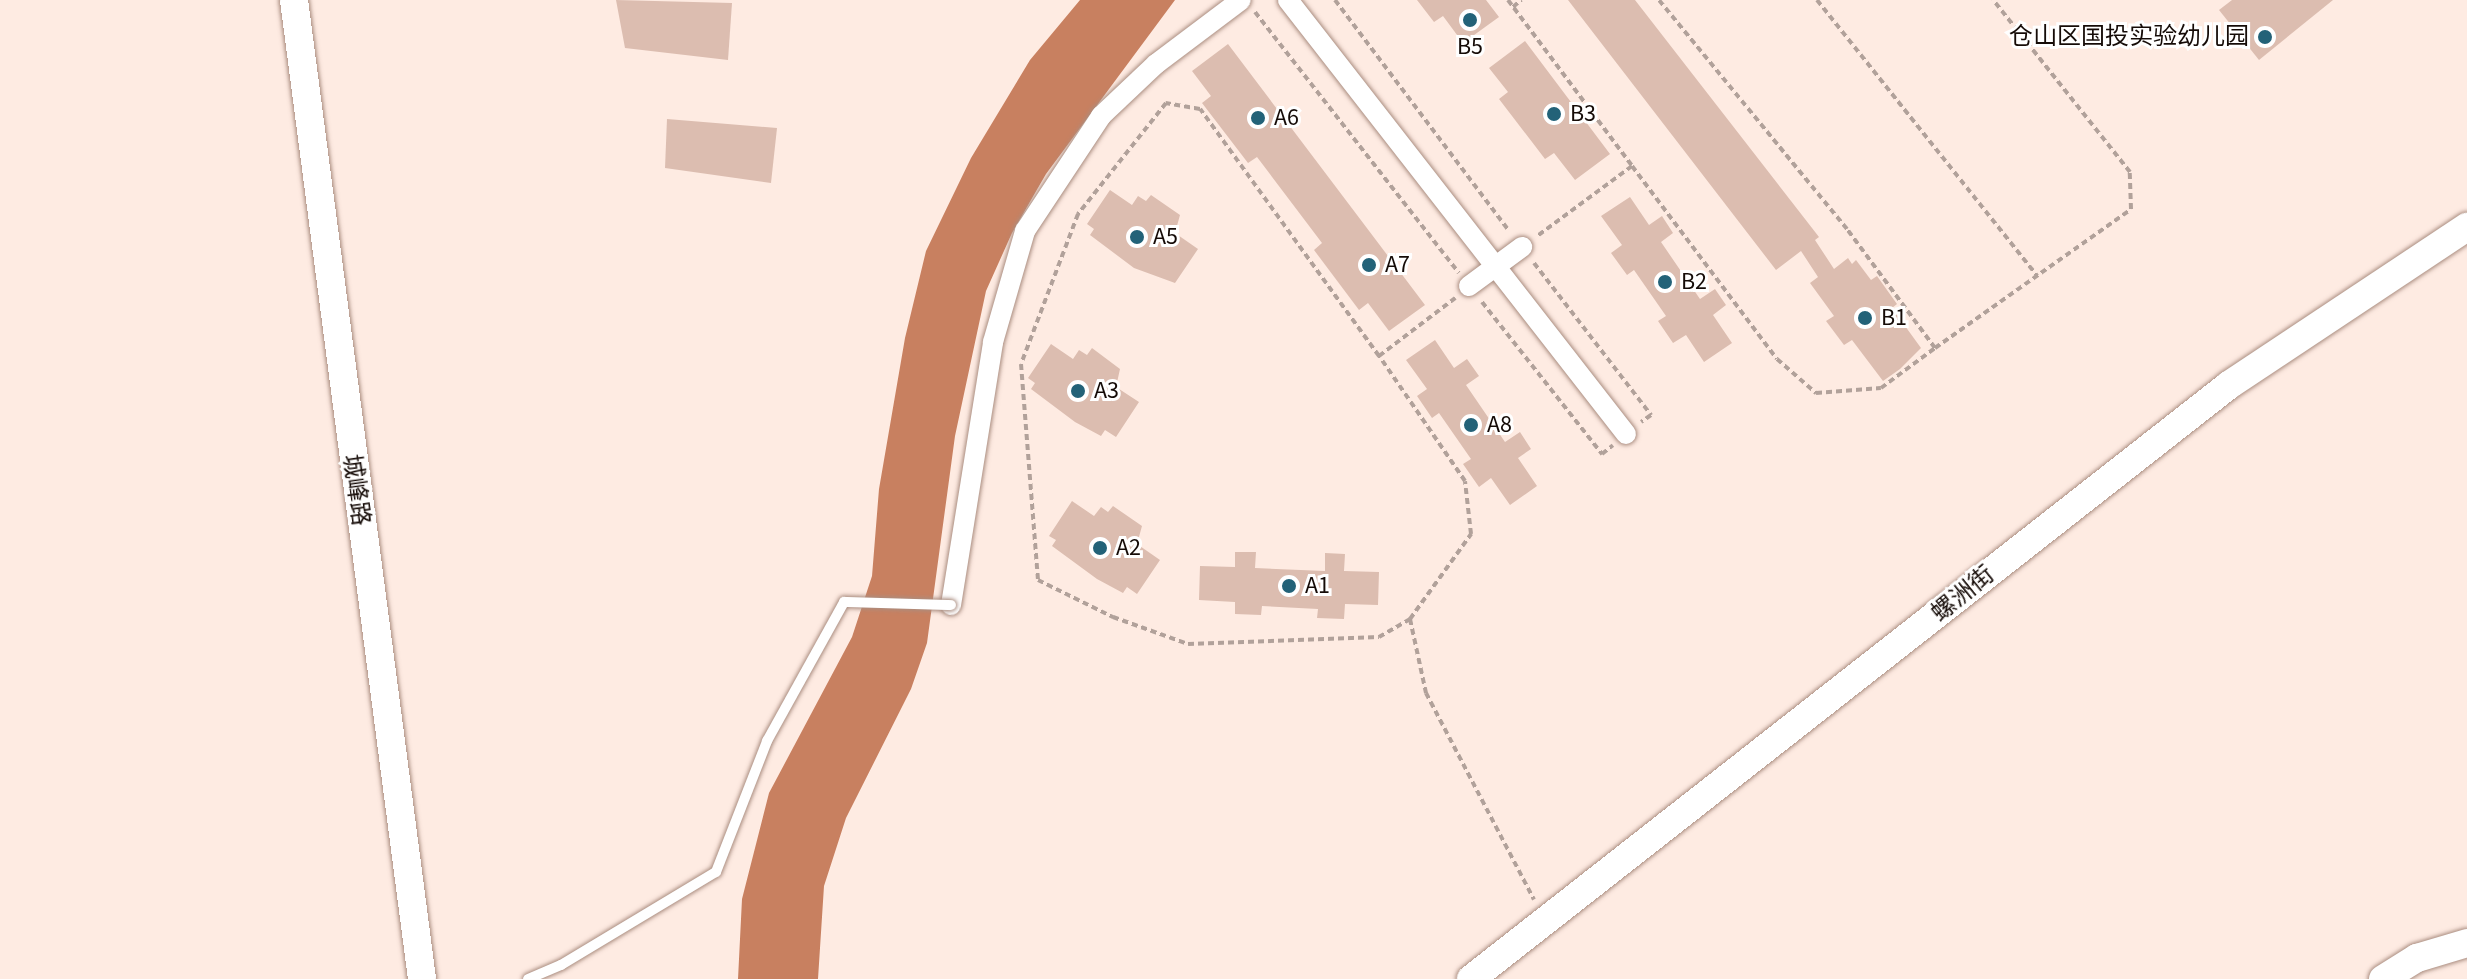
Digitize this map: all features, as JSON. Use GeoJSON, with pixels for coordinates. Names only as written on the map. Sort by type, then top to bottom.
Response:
{"type":"FeatureCollection","features":[{"type":"Feature","properties":{"kind":"street","name":"城峰路"},"geometry":{"type":"LineString","coordinates":[[294,0],[422,979]]}},
{"type":"Feature","properties":{"kind":"street"},"geometry":{"type":"LineString","coordinates":[[951,605],[993,342],[1025,231],[1101,116],[1156,64],[1243,0]]}},
{"type":"Feature","properties":{"kind":"street"},"geometry":{"type":"LineString","coordinates":[[1288,0],[1626,434]]}},
{"type":"Feature","properties":{"kind":"street","name":"螺洲街"},"geometry":{"type":"LineString","coordinates":[[1471,979],[2229,385],[2467,227]]}},
{"type":"Feature","properties":{"kind":"street"},"geometry":{"type":"LineString","coordinates":[[1469,286],[1522,247]]}},
{"type":"Feature","properties":{"kind":"street"},"geometry":{"type":"LineString","coordinates":[[2383,979],[2417,958],[2467,943]]}},
{"type":"Feature","properties":{"kind":"lane"},"geometry":{"type":"LineString","coordinates":[[528,979],[561,965],[716,872],[756,766],[844,602],[951,605]]}},
{"type":"Feature","properties":{"kind":"path"},"geometry":{"type":"LineString","coordinates":[[1243,0],[1602,454],[1651,415],[1335,0]]}},
{"type":"Feature","properties":{"kind":"path"},"geometry":{"type":"LineString","coordinates":[[1508,0],[1777,359],[1816,393],[1881,388],[2131,209],[2130,172],[1993,0]]}},
{"type":"Feature","properties":{"kind":"path"},"geometry":{"type":"LineString","coordinates":[[1513,7],[1521,0]]}},
{"type":"Feature","properties":{"kind":"path"},"geometry":{"type":"LineString","coordinates":[[1659,0],[1847,229],[1935,348]]}},
{"type":"Feature","properties":{"kind":"path"},"geometry":{"type":"LineString","coordinates":[[1817,0],[2037,276]]}},
{"type":"Feature","properties":{"kind":"path"},"geometry":{"type":"LineString","coordinates":[[1166,103],[1200,109],[1379,356],[1465,481],[1471,534],[1410,619],[1379,637],[1188,644],[1113,617],[1038,580],[1021,364],[1078,214],[1166,103]]}},
{"type":"Feature","properties":{"kind":"path"},"geometry":{"type":"LineString","coordinates":[[1522,247],[1632,166]]}},
{"type":"Feature","properties":{"kind":"path"},"geometry":{"type":"LineString","coordinates":[[1379,356],[1469,286]]}},
{"type":"Feature","properties":{"kind":"path"},"geometry":{"type":"LineString","coordinates":[[1410,619],[1426,693],[1545,922]]}},
{"type":"Feature","properties":{"kind":"shaded area"},"geometry":{"type":"Polygon","coordinates":[[[1080,0],[1175,0],[1046,174],[1012,233],[986,291],[955,436],[927,643],[911,689],[846,818],[824,886],[818,979],[738,979],[742,899],[769,793],[852,637],[872,576],[879,489],[905,338],[926,251],[971,158],[1030,60],[1080,0]]]}},
{"type":"Feature","properties":{"kind":"building"},"geometry":{"type":"Polygon","coordinates":[[[616,0],[732,3],[728,60],[625,48],[616,0]]]}},
{"type":"Feature","properties":{"kind":"building","name":"B5"},"geometry":{"type":"Polygon","coordinates":[[[1417,0],[1486,0],[1499,17],[1463,43],[1443,16],[1434,22],[1417,0]]]}},
{"type":"Feature","properties":{"kind":"building"},"geometry":{"type":"Polygon","coordinates":[[[1568,0],[1635,0],[1819,237],[1815,240],[1834,269],[1848,258],[1852,264],[1856,260],[1871,280],[1877,276],[1897,304],[1892,308],[1921,348],[1900,369],[1883,381],[1852,340],[1844,345],[1826,321],[1834,316],[1810,283],[1818,277],[1801,251],[1776,270],[1568,0]]]}},
{"type":"Feature","properties":{"kind":"building","name":"仓山区国投实验幼儿园"},"geometry":{"type":"Polygon","coordinates":[[[2232,0],[2333,0],[2259,60],[2219,10],[2232,0]]]}},
{"type":"Feature","properties":{"kind":"building","name":"B3"},"geometry":{"type":"Polygon","coordinates":[[[1525,41],[1610,154],[1575,180],[1554,153],[1545,159],[1499,99],[1508,92],[1489,68],[1525,41]]]}},
{"type":"Feature","properties":{"kind":"building"},"geometry":{"type":"Polygon","coordinates":[[[1228,44],[1425,305],[1389,331],[1368,303],[1359,310],[1314,250],[1322,243],[1257,157],[1248,163],[1202,103],[1211,96],[1192,71],[1228,44]]]}},
{"type":"Feature","properties":{"kind":"building"},"geometry":{"type":"Polygon","coordinates":[[[667,119],[777,128],[771,183],[665,168],[667,119]]]}},
{"type":"Feature","properties":{"kind":"building","name":"A5"},"geometry":{"type":"Polygon","coordinates":[[[1110,190],[1132,205],[1138,196],[1146,201],[1151,195],[1180,215],[1175,233],[1198,249],[1175,283],[1134,268],[1090,235],[1094,229],[1087,224],[1110,190]]]}},
{"type":"Feature","properties":{"kind":"building","name":"B2"},"geometry":{"type":"Polygon","coordinates":[[[1630,197],[1649,225],[1662,216],[1673,233],[1661,242],[1700,299],[1715,289],[1726,305],[1713,315],[1732,343],[1704,362],[1686,335],[1673,343],[1658,321],[1666,316],[1634,270],[1627,275],[1611,253],[1622,245],[1601,216],[1630,197]]]}},
{"type":"Feature","properties":{"kind":"building","name":"A8"},"geometry":{"type":"Polygon","coordinates":[[[1435,340],[1454,368],[1467,359],[1479,376],[1466,385],[1505,442],[1520,432],[1531,449],[1518,458],[1537,486],[1510,505],[1491,478],[1479,487],[1463,464],[1471,459],[1439,413],[1432,418],[1417,396],[1427,389],[1406,360],[1435,340]]]}},
{"type":"Feature","properties":{"kind":"building","name":"A3"},"geometry":{"type":"Polygon","coordinates":[[[1051,344],[1073,359],[1079,350],[1087,355],[1092,348],[1120,369],[1116,387],[1139,402],[1116,437],[1105,430],[1101,436],[1075,422],[1031,389],[1035,383],[1028,378],[1051,344]]]}},
{"type":"Feature","properties":{"kind":"building","name":"A2"},"geometry":{"type":"Polygon","coordinates":[[[1072,501],[1094,516],[1101,507],[1108,512],[1113,506],[1142,526],[1137,544],[1160,560],[1137,594],[1127,587],[1123,593],[1097,579],[1052,546],[1056,540],[1049,536],[1072,501]]]}},
{"type":"Feature","properties":{"kind":"building","name":"A1"},"geometry":{"type":"Polygon","coordinates":[[[1235,552],[1256,552],[1255,568],[1325,571],[1325,553],[1345,554],[1344,571],[1379,572],[1378,605],[1345,604],[1344,619],[1317,618],[1318,609],[1262,606],[1261,615],[1235,614],[1235,602],[1199,600],[1200,566],[1235,567],[1235,552]]]}},
{"type":"Feature","properties":{"kind":"place","name":"B5"},"geometry":{"type":"Point","coordinates":[1470,20]}},
{"type":"Feature","properties":{"kind":"place","name":"仓山区国投实验幼儿园"},"geometry":{"type":"Point","coordinates":[2265,37]}},
{"type":"Feature","properties":{"kind":"place","name":"B3"},"geometry":{"type":"Point","coordinates":[1554,114]}},
{"type":"Feature","properties":{"kind":"place","name":"A6"},"geometry":{"type":"Point","coordinates":[1258,118]}},
{"type":"Feature","properties":{"kind":"place","name":"A5"},"geometry":{"type":"Point","coordinates":[1137,237]}},
{"type":"Feature","properties":{"kind":"place","name":"A7"},"geometry":{"type":"Point","coordinates":[1369,265]}},
{"type":"Feature","properties":{"kind":"place","name":"B2"},"geometry":{"type":"Point","coordinates":[1665,282]}},
{"type":"Feature","properties":{"kind":"place","name":"B1"},"geometry":{"type":"Point","coordinates":[1865,318]}},
{"type":"Feature","properties":{"kind":"place","name":"A3"},"geometry":{"type":"Point","coordinates":[1078,391]}},
{"type":"Feature","properties":{"kind":"place","name":"A8"},"geometry":{"type":"Point","coordinates":[1471,425]}},
{"type":"Feature","properties":{"kind":"place","name":"A2"},"geometry":{"type":"Point","coordinates":[1100,548]}},
{"type":"Feature","properties":{"kind":"place","name":"A1"},"geometry":{"type":"Point","coordinates":[1289,586]}}]}
